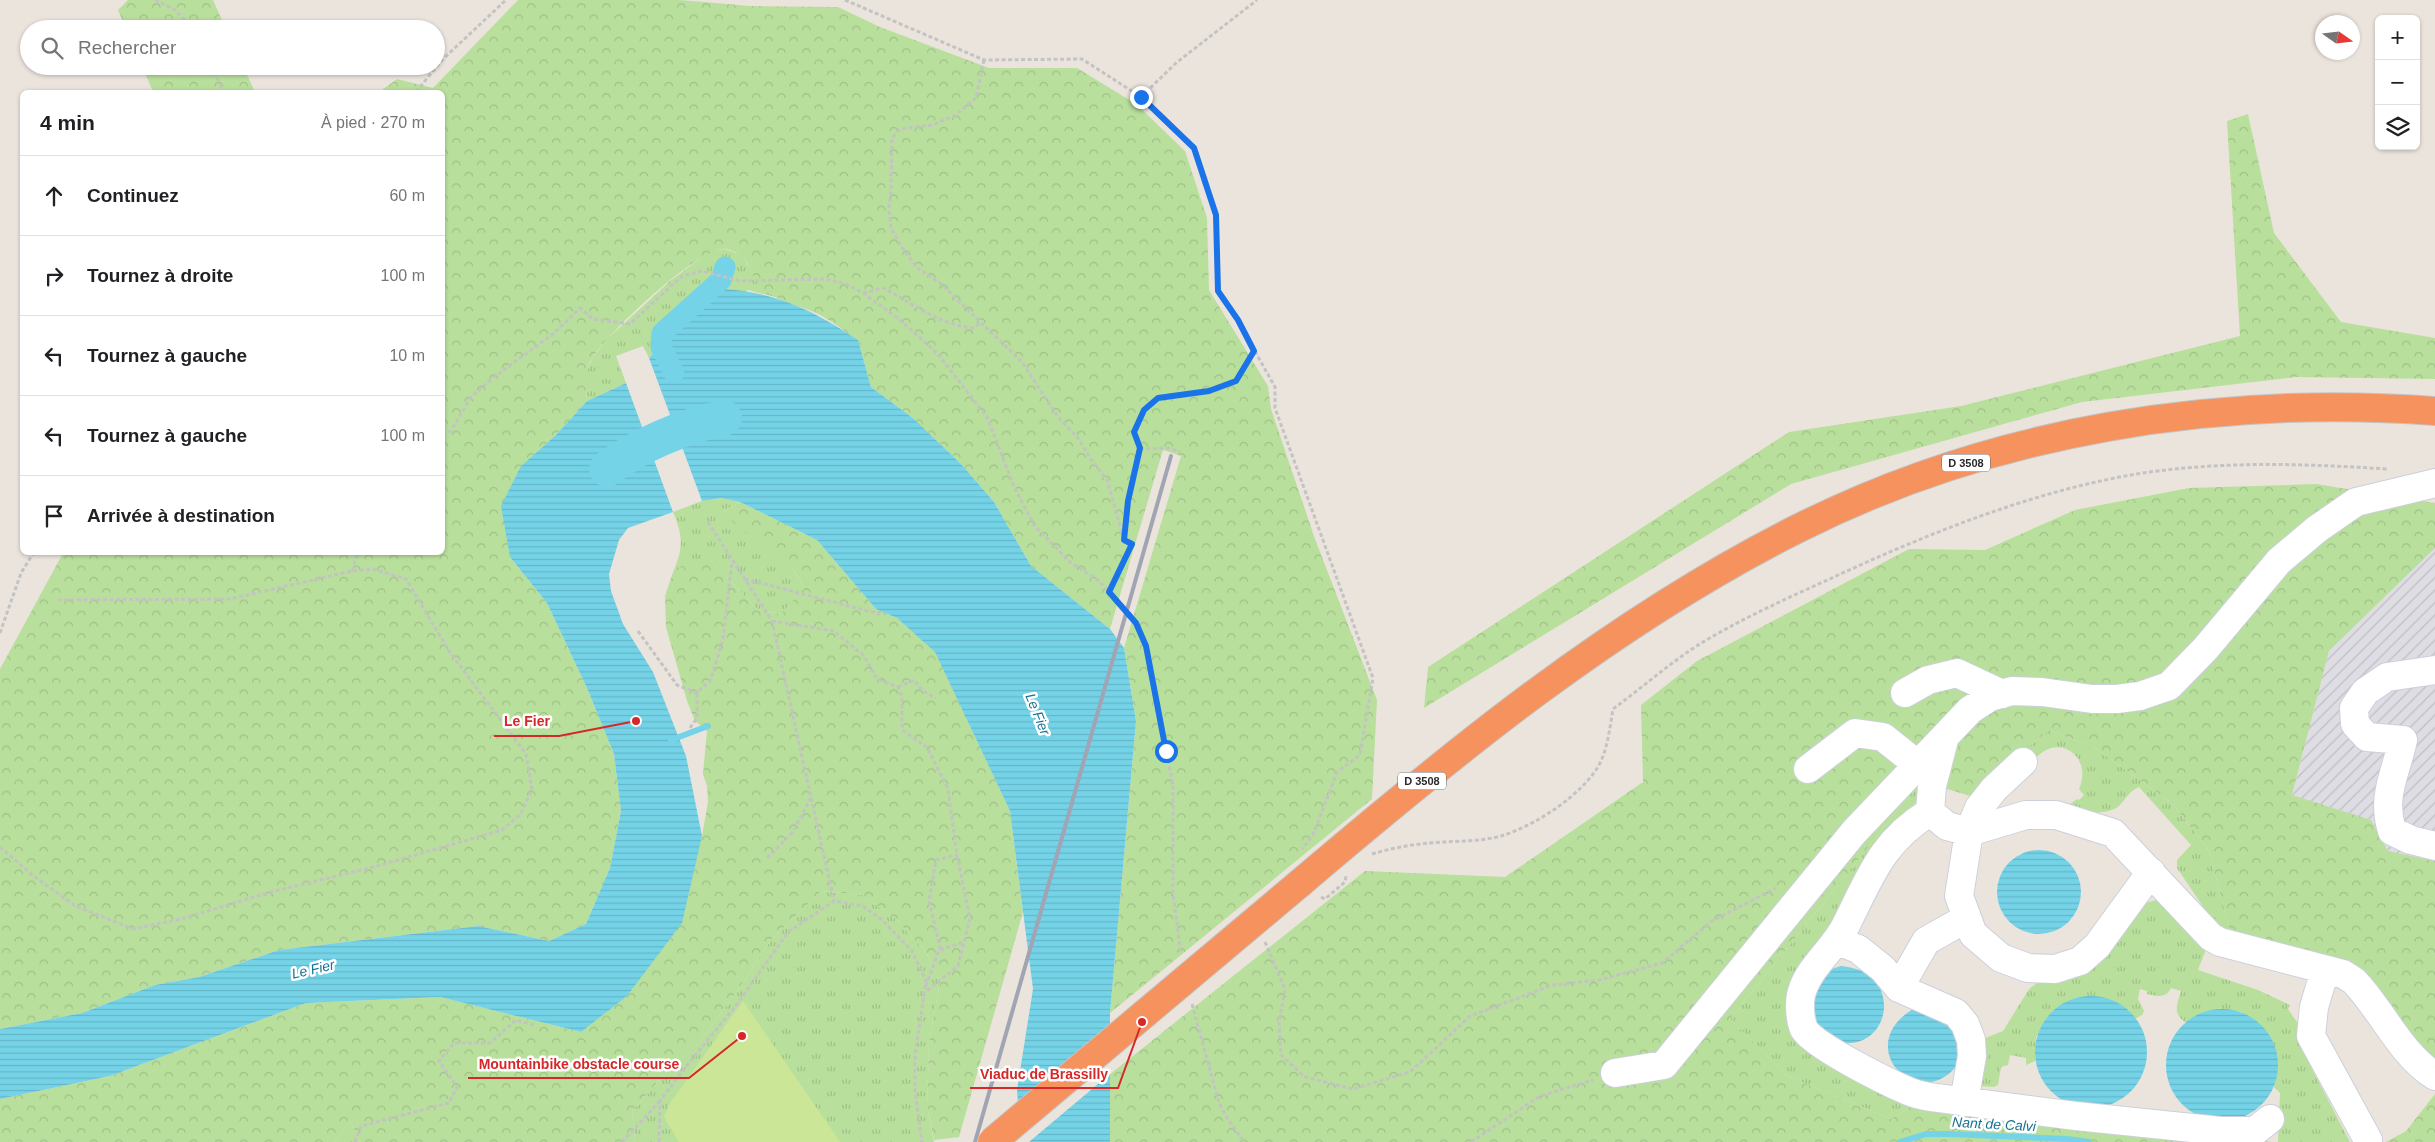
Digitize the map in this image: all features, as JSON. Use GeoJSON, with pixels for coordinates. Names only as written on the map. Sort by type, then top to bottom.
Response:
{"type":"FeatureCollection","features":[{"type":"Feature","properties":{"kind":"highway","name":"D 3508"},"geometry":{"type":"LineString","coordinates":[[992,1142],[1310,890],[1384,811],[1548,683],[1642,619],[1740,559],[1798,528],[1868,496],[1947,468],[2043,440],[2122,424],[2214,412],[2299,407],[2394,408],[2435,411]]}},
{"type":"Feature","properties":{"kind":"street"},"geometry":{"type":"LineString","coordinates":[[1615,1073],[1664,1065],[1854,832],[1970,710],[1990,696],[2012,691],[2042,692],[2064,697],[2117,699],[2140,696],[2169,686],[2206,648],[2279,561],[2317,529],[2356,502],[2435,483]]}},
{"type":"Feature","properties":{"kind":"street"},"geometry":{"type":"LineString","coordinates":[[2423,843],[2392,831],[2387,814],[2388,794],[2403,740],[2367,737],[2355,724],[2354,708],[2365,692],[2387,677],[2435,670]]}},
{"type":"Feature","properties":{"kind":"street"},"geometry":{"type":"LineString","coordinates":[[1905,693],[1928,680],[1957,672],[2002,694]]}},
{"type":"Feature","properties":{"kind":"street"},"geometry":{"type":"LineString","coordinates":[[1808,769],[1856,733],[1882,737],[1918,765]]}},
{"type":"Feature","properties":{"kind":"street"},"geometry":{"type":"LineString","coordinates":[[1945,737],[1932,786],[1930,812],[1893,840],[1876,865],[1838,941],[1809,977],[1801,995],[1800,1010],[1804,1028],[1817,1042],[1909,1092],[1964,1102],[2221,1131],[2255,1131],[2270,1119]]}},
{"type":"Feature","properties":{"kind":"street"},"geometry":{"type":"LineString","coordinates":[[2023,762],[1994,789],[1979,808],[1969,832],[1959,896],[1973,934],[2001,958],[2028,968],[2055,969],[2080,961],[2097,946],[2151,872]]}},
{"type":"Feature","properties":{"kind":"street"},"geometry":{"type":"LineString","coordinates":[[1930,812],[1947,826],[1969,832],[2026,816],[2056,815],[2112,833],[2211,937],[2220,942],[2343,974],[2354,981],[2410,1054],[2424,1069],[2435,1076]]}},
{"type":"Feature","properties":{"kind":"street"},"geometry":{"type":"LineString","coordinates":[[1898,988],[1926,941],[1967,918]]}},
{"type":"Feature","properties":{"kind":"street"},"geometry":{"type":"LineString","coordinates":[[1838,941],[1858,949],[1883,969],[1898,988],[1956,1013],[1965,1024],[1971,1040],[1972,1056],[1964,1102]]}},
{"type":"Feature","properties":{"kind":"street"},"geometry":{"type":"LineString","coordinates":[[2325,970],[2314,1007],[2311,1036],[2368,1140]]}},
{"type":"Feature","properties":{"kind":"path"},"geometry":{"type":"LineString","coordinates":[[155,0],[174,9],[184,20]]}},
{"type":"Feature","properties":{"kind":"path"},"geometry":{"type":"LineString","coordinates":[[445,57],[506,0]]}},
{"type":"Feature","properties":{"kind":"path"},"geometry":{"type":"LineString","coordinates":[[845,0],[984,60],[1082,60],[1141,97],[1194,148],[1216,215],[1218,291],[1238,320],[1275,387],[1275,408],[1373,678],[1360,756],[1337,772],[1313,835],[1297,854]]}},
{"type":"Feature","properties":{"kind":"path"},"geometry":{"type":"LineString","coordinates":[[1141,97],[1176,63],[1257,0]]}},
{"type":"Feature","properties":{"kind":"path"},"geometry":{"type":"LineString","coordinates":[[984,60],[976,98],[954,116],[932,125],[897,131],[892,139],[891,192],[888,208],[891,228],[916,267],[940,283],[1022,362],[1058,417],[1078,438],[1107,480],[1124,540],[1132,544],[1109,592]]}},
{"type":"Feature","properties":{"kind":"path"},"geometry":{"type":"LineString","coordinates":[[216,75],[222,90]]}},
{"type":"Feature","properties":{"kind":"path"},"geometry":{"type":"LineString","coordinates":[[418,90],[430,75]]}},
{"type":"Feature","properties":{"kind":"path"},"geometry":{"type":"LineString","coordinates":[[445,433],[451,431],[471,397],[494,377],[553,334],[580,308],[593,319],[630,324],[682,276],[702,271],[740,281],[824,279],[844,283],[863,293],[899,319],[931,347],[965,387],[987,417],[1015,489],[1034,525],[1070,562],[1098,580],[1136,623],[1146,646],[1173,785],[1173,894],[1183,963]]}},
{"type":"Feature","properties":{"kind":"path"},"geometry":{"type":"LineString","coordinates":[[863,293],[883,288],[908,304],[958,327],[973,328],[981,322]]}},
{"type":"Feature","properties":{"kind":"path"},"geometry":{"type":"LineString","coordinates":[[1124,540],[1128,501],[1140,448],[1134,432],[1144,410],[1158,398],[1209,391],[1236,381],[1254,351]]}},
{"type":"Feature","properties":{"kind":"path"},"geometry":{"type":"LineString","coordinates":[[1140,448],[1168,448],[1180,452]]}},
{"type":"Feature","properties":{"kind":"path"},"geometry":{"type":"LineString","coordinates":[[1369,854],[1420,844],[1501,836],[1532,823],[1554,809],[1591,777],[1606,748],[1613,709],[1702,643],[1770,606],[1905,544],[2043,497],[2149,472],[2226,465],[2300,464],[2392,469]]}},
{"type":"Feature","properties":{"kind":"path"},"geometry":{"type":"LineString","coordinates":[[708,522],[772,621],[834,901]]}},
{"type":"Feature","properties":{"kind":"path"},"geometry":{"type":"LineString","coordinates":[[0,633],[21,573],[32,555]]}},
{"type":"Feature","properties":{"kind":"path"},"geometry":{"type":"LineString","coordinates":[[352,572],[357,555]]}},
{"type":"Feature","properties":{"kind":"path"},"geometry":{"type":"LineString","coordinates":[[690,728],[697,718],[698,693],[711,679],[723,639],[732,560]]}},
{"type":"Feature","properties":{"kind":"path"},"geometry":{"type":"LineString","coordinates":[[0,847],[31,874],[74,905],[132,930],[181,919],[274,891],[370,868],[502,830],[520,815],[532,790],[526,754],[449,651],[406,580],[373,569],[352,572],[230,600],[55,600]]}},
{"type":"Feature","properties":{"kind":"path"},"geometry":{"type":"LineString","coordinates":[[744,579],[880,614]]}},
{"type":"Feature","properties":{"kind":"path"},"geometry":{"type":"LineString","coordinates":[[772,621],[834,631],[864,656],[878,679],[898,687],[914,680],[923,691],[936,698]]}},
{"type":"Feature","properties":{"kind":"path"},"geometry":{"type":"LineString","coordinates":[[638,631],[677,685],[698,693]]}},
{"type":"Feature","properties":{"kind":"path"},"geometry":{"type":"LineString","coordinates":[[898,687],[902,697],[902,730],[927,747],[948,789],[957,855],[970,919],[958,966],[924,993]]}},
{"type":"Feature","properties":{"kind":"path"},"geometry":{"type":"LineString","coordinates":[[767,858],[792,833],[811,798]]}},
{"type":"Feature","properties":{"kind":"path"},"geometry":{"type":"LineString","coordinates":[[924,993],[939,950],[929,901],[936,860],[957,855]]}},
{"type":"Feature","properties":{"kind":"path"},"geometry":{"type":"LineString","coordinates":[[1310,890],[1325,899],[1345,882],[1346,868]]}},
{"type":"Feature","properties":{"kind":"path"},"geometry":{"type":"LineString","coordinates":[[1262,936],[1285,988],[1279,1022],[1281,1055],[1305,1077],[1353,1089],[1410,1072],[1470,1016],[1554,985],[1599,980],[1662,963],[1712,921],[1780,887]]}},
{"type":"Feature","properties":{"kind":"path"},"geometry":{"type":"LineString","coordinates":[[622,1142],[660,1101],[684,1068],[738,1003],[788,932],[834,901],[863,906],[888,926],[912,951],[926,981],[915,1055],[915,1090],[922,1142]]}},
{"type":"Feature","properties":{"kind":"path"},"geometry":{"type":"LineString","coordinates":[[939,950],[964,942]]}},
{"type":"Feature","properties":{"kind":"path"},"geometry":{"type":"LineString","coordinates":[[1191,999],[1219,1103],[1244,1142]]}},
{"type":"Feature","properties":{"kind":"path"},"geometry":{"type":"LineString","coordinates":[[355,1142],[361,1126],[449,1103],[457,1087],[439,1061],[454,1043],[490,1043],[516,1020],[534,1025]]}},
{"type":"Feature","properties":{"kind":"path"},"geometry":{"type":"LineString","coordinates":[[1475,1141],[1540,1096],[1615,1073]]}},
{"type":"Feature","properties":{"kind":"path"},"geometry":{"type":"LineString","coordinates":[[660,1101],[660,1142]]}},
{"type":"Feature","properties":{"kind":"shaded area"},"geometry":{"type":"Polygon","coordinates":[[[2435,548],[2435,861],[2388,851],[2371,820],[2292,796],[2329,651],[2435,548]]]}},
{"type":"Feature","properties":{"kind":"green space"},"geometry":{"type":"Polygon","coordinates":[[[128,0],[213,0],[222,20],[122,20],[118,10],[128,0]]]}},
{"type":"Feature","properties":{"kind":"green space"},"geometry":{"type":"Polygon","coordinates":[[[518,0],[680,0],[750,6],[838,7],[880,27],[989,68],[1077,68],[1136,104],[1185,151],[1207,218],[1209,290],[1268,386],[1271,409],[1315,539],[1377,700],[1372,799],[1110,1013],[1136,721],[1124,648],[1181,456],[1163,450],[1110,629],[1031,566],[994,502],[962,465],[914,419],[871,387],[858,340],[822,316],[767,292],[757,282],[745,260],[735,252],[727,249],[715,251],[697,260],[677,274],[616,330],[590,362],[586,378],[587,401],[556,435],[521,466],[510,557],[547,603],[587,688],[614,754],[621,811],[610,868],[586,924],[549,941],[478,926],[279,950],[199,977],[155,985],[82,1013],[0,1029],[0,669],[62,555],[445,555],[445,90],[382,90],[397,79],[433,88],[518,0]]]}},
{"type":"Feature","properties":{"kind":"green space"},"geometry":{"type":"Polygon","coordinates":[[[146,75],[247,75],[254,90],[152,90],[146,75]]]}},
{"type":"Feature","properties":{"kind":"green space"},"geometry":{"type":"Polygon","coordinates":[[[2248,114],[2274,233],[2341,322],[2435,338],[2435,379],[2296,377],[2082,402],[1791,484],[1424,708],[1428,667],[1789,432],[1961,406],[2240,336],[2227,121],[2248,114]]]}},
{"type":"Feature","properties":{"kind":"green space"},"geometry":{"type":"Polygon","coordinates":[[[725,249],[742,255],[761,287],[779,298],[748,290],[674,332],[649,358],[643,346],[616,356],[626,383],[587,401],[585,375],[593,357],[607,339],[670,281],[710,251],[725,249]]]}},
{"type":"Feature","properties":{"kind":"green space"},"geometry":{"type":"Polygon","coordinates":[[[2316,484],[2435,503],[2435,548],[2329,651],[2292,795],[2371,820],[2388,851],[2435,861],[2435,1060],[2348,969],[2232,939],[2209,851],[2173,804],[2095,748],[2049,730],[1970,796],[1941,787],[1919,784],[1730,1019],[1787,1076],[1891,1119],[1915,1104],[2272,1142],[1110,1142],[1109,1075],[1365,871],[1505,877],[1643,782],[1641,705],[1697,661],[1909,549],[1985,550],[2075,510],[2189,488],[2316,484]]]}},
{"type":"Feature","properties":{"kind":"green space"},"geometry":{"type":"Polygon","coordinates":[[[721,498],[740,502],[723,511],[727,517],[777,554],[788,564],[801,582],[804,588],[782,614],[757,609],[709,559],[672,575],[681,544],[679,529],[673,512],[702,501],[721,498]]]}},
{"type":"Feature","properties":{"kind":"green space"},"geometry":{"type":"Polygon","coordinates":[[[740,502],[817,540],[876,609],[897,618],[935,651],[1010,811],[1023,912],[959,1137],[934,1140],[927,1106],[929,1042],[940,982],[927,954],[896,919],[862,895],[821,891],[771,940],[733,997],[696,1046],[668,1070],[632,1111],[635,1142],[360,1142],[350,1120],[335,1142],[0,1142],[0,1099],[110,1076],[306,1003],[440,997],[581,1032],[702,836],[708,802],[707,786],[703,774],[707,731],[695,721],[687,701],[666,627],[665,596],[672,575],[686,563],[709,559],[757,609],[781,614],[804,588],[787,564],[742,530],[723,511],[740,502]]]}},
{"type":"Feature","properties":{"kind":"green space"},"geometry":{"type":"Polygon","coordinates":[[[2049,730],[2095,748],[2173,804],[2209,851],[2232,939],[2224,938],[2177,868],[2177,860],[2191,845],[2139,787],[2130,793],[2119,806],[2107,811],[2064,810],[2062,806],[2070,804],[2077,799],[2079,800],[2084,795],[2079,789],[2082,767],[2078,759],[2072,752],[2064,748],[2045,751],[2036,758],[2025,750],[2049,730]]]}},
{"type":"Feature","properties":{"kind":"green space"},"geometry":{"type":"Polygon","coordinates":[[[1919,784],[1925,792],[1874,851],[1792,998],[1915,1104],[1891,1119],[1787,1076],[1730,1019],[1919,784]]]}},
{"type":"Feature","properties":{"kind":"green space"},"geometry":{"type":"Polygon","coordinates":[[[821,891],[862,895],[896,919],[927,954],[940,982],[929,1042],[927,1106],[934,1142],[635,1142],[632,1111],[668,1070],[696,1046],[733,997],[771,940],[821,891]]]}},
{"type":"Feature","properties":{"kind":"green space"},"geometry":{"type":"Polygon","coordinates":[[[2156,900],[2166,902],[2204,944],[2205,952],[2198,970],[2258,990],[2290,1005],[2288,1009],[2299,1025],[2312,1069],[2350,1142],[2278,1142],[2280,1093],[2274,1087],[2278,1065],[2242,1012],[2219,1010],[2206,1012],[2186,1023],[2177,1012],[2181,991],[2171,988],[2167,994],[2161,996],[2147,994],[2147,991],[2140,989],[2138,999],[2144,1011],[2142,1015],[2135,1019],[2128,1010],[2048,1016],[2036,1037],[2035,1061],[2026,1065],[2026,1058],[2010,1055],[2008,1065],[2001,1067],[1998,1085],[1994,1087],[1977,1086],[1978,1041],[2003,1031],[2029,989],[2145,903],[2156,900]]]}},
{"type":"Feature","properties":{"kind":"green space"},"geometry":{"type":"Polygon","coordinates":[[[743,1001],[840,1142],[679,1142],[664,1117],[670,1103],[743,1001]]]}},
{"type":"Feature","properties":{"kind":"green space"},"geometry":{"type":"Polygon","coordinates":[[[2435,1094],[2435,1142],[2386,1142],[2406,1131],[2435,1094]]]}},
{"type":"Feature","properties":{"kind":"green space"},"geometry":{"type":"Polygon","coordinates":[[[350,1120],[360,1142],[335,1142],[350,1120]]]}},
{"type":"Feature","properties":{"kind":"water","name":"Le Fier"},"geometry":{"type":"Polygon","coordinates":[[[725,289],[762,295],[795,305],[826,320],[858,340],[871,387],[914,419],[962,465],[994,502],[1031,566],[1110,629],[1124,648],[1136,721],[1110,1013],[1110,1142],[1021,1142],[1017,1090],[1033,989],[1010,811],[935,652],[897,618],[876,609],[817,540],[740,502],[721,498],[702,501],[649,358],[674,332],[725,289]]]}},
{"type":"Feature","properties":{"kind":"water","name":"Le Fier"},"geometry":{"type":"Polygon","coordinates":[[[626,383],[673,512],[628,528],[619,540],[609,574],[611,591],[623,624],[653,672],[686,756],[702,836],[682,923],[627,996],[581,1032],[440,997],[306,1003],[110,1076],[0,1099],[0,1029],[82,1013],[155,985],[199,977],[279,950],[478,926],[549,941],[586,924],[610,868],[621,811],[614,754],[587,688],[547,603],[510,557],[501,506],[521,466],[556,435],[587,401],[626,383]]]}},
{"type":"Feature","properties":{"kind":"water"},"geometry":{"type":"Polygon","coordinates":[[[2039,850],[2055,853],[2069,862],[2078,876],[2081,892],[2078,908],[2069,922],[2055,931],[2039,934],[2023,931],[2009,922],[2000,908],[1997,892],[2000,876],[2009,862],[2023,853],[2039,850]]]}},
{"type":"Feature","properties":{"kind":"water"},"geometry":{"type":"Polygon","coordinates":[[[1841,966],[1861,971],[1875,981],[1882,994],[1884,1008],[1881,1022],[1872,1034],[1860,1041],[1833,1042],[1809,1020],[1809,991],[1828,970],[1841,966]]]}},
{"type":"Feature","properties":{"kind":"water"},"geometry":{"type":"Polygon","coordinates":[[[2091,996],[2112,1000],[2130,1013],[2143,1031],[2147,1052],[2143,1073],[2130,1091],[2112,1104],[2091,1108],[2070,1104],[2052,1091],[2039,1073],[2035,1052],[2039,1031],[2052,1013],[2070,1000],[2091,996]]]}},
{"type":"Feature","properties":{"kind":"water"},"geometry":{"type":"Polygon","coordinates":[[[1913,1009],[1955,1020],[1961,1060],[1945,1076],[1928,1082],[1912,1080],[1899,1071],[1890,1058],[1888,1042],[1895,1025],[1913,1009]]]}},
{"type":"Feature","properties":{"kind":"water"},"geometry":{"type":"Polygon","coordinates":[[[2222,1009],[2233,1010],[2243,1014],[2261,1026],[2273,1044],[2277,1054],[2277,1076],[2273,1086],[2261,1104],[2243,1116],[2233,1120],[2222,1121],[2211,1120],[2201,1116],[2183,1104],[2171,1086],[2167,1076],[2166,1065],[2167,1054],[2171,1044],[2183,1026],[2201,1014],[2211,1010],[2222,1009]]]}},
{"type":"Feature","properties":{"kind":"pier"},"geometry":{"type":"Polygon","coordinates":[[[1112,1022],[1111,1073],[1029,1142],[1019,1142],[1016,1103],[1112,1022]]]}},
{"type":"Feature","properties":{"kind":"waterway"},"geometry":{"type":"LineString","coordinates":[[674,373],[661,347],[662,333],[721,280],[725,267]]}},
{"type":"Feature","properties":{"kind":"waterway","name":"Le Fier"},"geometry":{"type":"LineString","coordinates":[[607,469],[633,452],[678,431],[724,418]]}},
{"type":"Feature","properties":{"kind":"waterway"},"geometry":{"type":"LineString","coordinates":[[671,740],[708,726]]}},
{"type":"Feature","properties":{"kind":"waterway","name":"Nant de Calvi"},"geometry":{"type":"LineString","coordinates":[[1900,1142],[1926,1134],[2067,1139],[2089,1142]]}},
{"type":"Feature","properties":{"kind":"railway"},"geometry":{"type":"LineString","coordinates":[[975,1142],[1171,456]]}},
{"type":"Feature","properties":{"kind":"place","name":"Le Fier"},"geometry":{"type":"Point","coordinates":[636,721]}},
{"type":"Feature","properties":{"kind":"place","name":"Viaduc de Brassilly"},"geometry":{"type":"Point","coordinates":[1142,1022]}},
{"type":"Feature","properties":{"kind":"place","name":"Mountainbike obstacle course"},"geometry":{"type":"Point","coordinates":[742,1036]}},
{"type":"Feature","properties":{"kind":"route"},"geometry":{"type":"LineString","coordinates":[[1141,97],[1194,148],[1216,215],[1218,291],[1238,320],[1254,351],[1236,381],[1209,391],[1158,398],[1144,410],[1134,432],[1140,448],[1128,501],[1124,540],[1132,544],[1109,592],[1120,602],[1136,623],[1146,646],[1166,751]]}}]}
